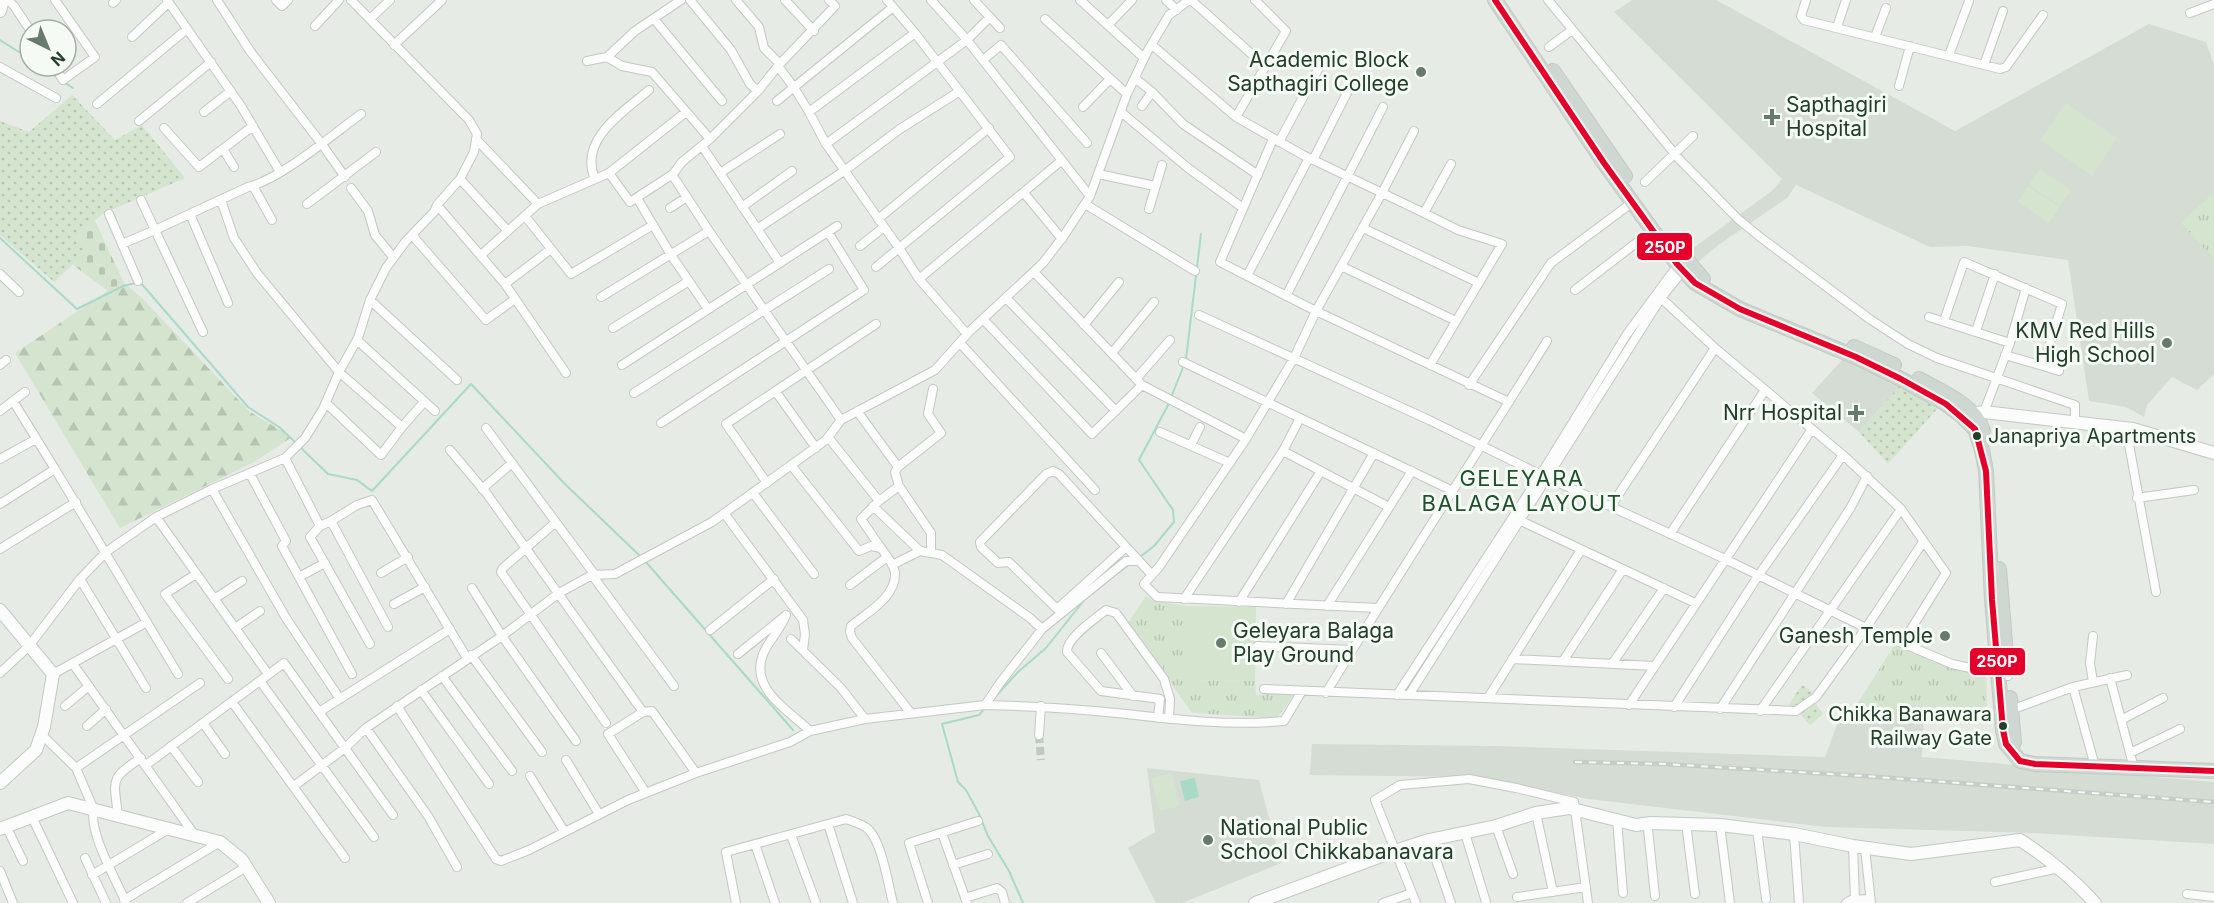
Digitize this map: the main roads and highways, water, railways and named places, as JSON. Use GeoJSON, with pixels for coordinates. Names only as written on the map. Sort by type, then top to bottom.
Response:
{"type":"FeatureCollection","features":[{"type":"Feature","properties":{"kind":"main road"},"geometry":{"type":"LineString","coordinates":[[1495,0],[1604,163],[1653,230],[1683,264]]}},
{"type":"Feature","properties":{"kind":"main road"},"geometry":{"type":"LineString","coordinates":[[1504,0],[1695,282],[1714,296],[1740,309],[1856,357],[1975,419],[1986,471],[1992,600],[2003,676],[2006,744],[2020,761],[2035,764],[2214,771]]}},
{"type":"Feature","properties":{"kind":"waterway"},"geometry":{"type":"LineString","coordinates":[[0,40],[18,51]]}},
{"type":"Feature","properties":{"kind":"waterway"},"geometry":{"type":"LineString","coordinates":[[65,83],[73,88]]}},
{"type":"Feature","properties":{"kind":"waterway"},"geometry":{"type":"LineString","coordinates":[[1186,359],[1201,234]]}},
{"type":"Feature","properties":{"kind":"waterway"},"geometry":{"type":"LineString","coordinates":[[0,238],[77,309],[123,286],[140,282],[248,407],[279,427],[296,443]]}},
{"type":"Feature","properties":{"kind":"waterway"},"geometry":{"type":"LineString","coordinates":[[1140,557],[1154,546],[1174,522],[1173,510],[1139,460],[1168,405],[1184,365]]}},
{"type":"Feature","properties":{"kind":"waterway"},"geometry":{"type":"LineString","coordinates":[[300,447],[328,474],[357,480],[372,491],[471,384],[564,483],[641,557]]}},
{"type":"Feature","properties":{"kind":"waterway"},"geometry":{"type":"LineString","coordinates":[[645,561],[793,730]]}},
{"type":"Feature","properties":{"kind":"waterway"},"geometry":{"type":"LineString","coordinates":[[1108,580],[1130,564]]}},
{"type":"Feature","properties":{"kind":"waterway"},"geometry":{"type":"LineString","coordinates":[[994,698],[1018,672],[1046,648],[1085,599]]}},
{"type":"Feature","properties":{"kind":"waterway"},"geometry":{"type":"LineString","coordinates":[[986,707],[979,715],[942,724],[958,782],[966,790],[979,814],[1023,903]]}},
{"type":"Feature","properties":{"kind":"tunnel"},"geometry":{"type":"LineString","coordinates":[[1039,735],[1041,760]]}},
{"type":"Feature","properties":{"kind":"railway"},"geometry":{"type":"LineString","coordinates":[[1575,762],[1665,764],[1864,776],[2214,802]]}},
{"type":"Feature","properties":{"kind":"place","name":"Academic Block Sapthagiri College"},"geometry":{"type":"Point","coordinates":[1421,72]}},
{"type":"Feature","properties":{"kind":"place","name":"Sapthagiri Hospital"},"geometry":{"type":"Point","coordinates":[1772,117]}},
{"type":"Feature","properties":{"kind":"place","name":"KMV Red Hills High School"},"geometry":{"type":"Point","coordinates":[2167,343]}},
{"type":"Feature","properties":{"kind":"place","name":"Nrr Hospital"},"geometry":{"type":"Point","coordinates":[1856,413]}},
{"type":"Feature","properties":{"kind":"place","name":"Janapriya Apartments"},"geometry":{"type":"Point","coordinates":[1977,436]}},
{"type":"Feature","properties":{"kind":"place","name":"Ganesh Temple"},"geometry":{"type":"Point","coordinates":[1945,636]}},
{"type":"Feature","properties":{"kind":"place","name":"Geleyara Balaga Play Ground"},"geometry":{"type":"Point","coordinates":[1221,643]}},
{"type":"Feature","properties":{"kind":"place","name":"Chikka Banawara Railway Gate"},"geometry":{"type":"Point","coordinates":[2003,726]}},
{"type":"Feature","properties":{"kind":"place","name":"National Public School Chikkabanavara"},"geometry":{"type":"Point","coordinates":[1208,840]}},
{"type":"Feature","properties":{"kind":"district","name":"GELEYARA BALAGA LAYOUT"},"geometry":{"type":"Point","coordinates":[1522,490]}}]}
